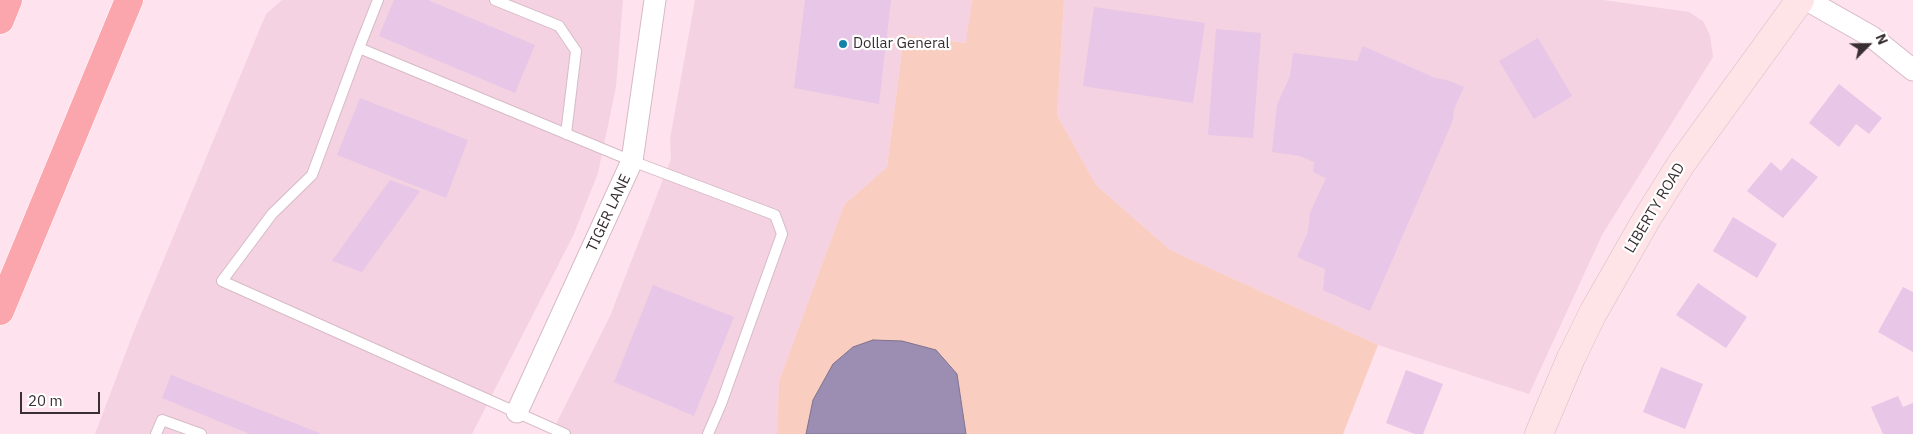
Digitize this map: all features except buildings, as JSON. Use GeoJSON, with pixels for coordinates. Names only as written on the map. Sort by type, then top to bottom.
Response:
{"type":"FeatureCollection","features":[{"type":"Feature","properties":{"kind":"highway"},"geometry":{"type":"LineString","coordinates":[[0,20],[8,0]]}},
{"type":"Feature","properties":{"kind":"highway"},"geometry":{"type":"LineString","coordinates":[[0,311],[129,0]]}},
{"type":"Feature","properties":{"kind":"street","name":"TIGER LANE"},"geometry":{"type":"LineString","coordinates":[[517,412],[632,161],[655,0]]}},
{"type":"Feature","properties":{"kind":"street","name":"LIBERTY ROAD"},"geometry":{"type":"LineString","coordinates":[[1539,434],[1588,322],[1646,220],[1681,164],[1800,0]]}},
{"type":"Feature","properties":{"kind":"street"},"geometry":{"type":"LineString","coordinates":[[1807,0],[1872,37],[1913,70]]}},
{"type":"Feature","properties":{"kind":"lane"},"geometry":{"type":"LineString","coordinates":[[378,0],[312,174],[272,214],[222,281],[564,434]]}},
{"type":"Feature","properties":{"kind":"lane"},"geometry":{"type":"LineString","coordinates":[[495,0],[559,26],[576,51],[566,134]]}},
{"type":"Feature","properties":{"kind":"lane"},"geometry":{"type":"LineString","coordinates":[[359,48],[632,161],[774,215],[782,234],[721,404],[708,434]]}},
{"type":"Feature","properties":{"kind":"lane"},"geometry":{"type":"LineString","coordinates":[[156,434],[162,420],[201,434]]}},
{"type":"Feature","properties":{"kind":"shaded area"},"geometry":{"type":"Polygon","coordinates":[[[282,0],[623,0],[616,87],[598,173],[573,236],[472,434],[95,434],[134,331],[266,14],[282,0]]]}},
{"type":"Feature","properties":{"kind":"shaded area"},"geometry":{"type":"Polygon","coordinates":[[[695,0],[972,0],[967,43],[904,35],[887,167],[844,205],[779,381],[777,434],[551,434],[610,316],[671,159],[670,139],[695,0]]]}},
{"type":"Feature","properties":{"kind":"shaded area"},"geometry":{"type":"Polygon","coordinates":[[[972,0],[1064,0],[1057,115],[1096,185],[1170,250],[1378,345],[1343,434],[966,434],[957,374],[813,400],[806,434],[777,434],[779,381],[844,205],[887,167],[904,35],[966,43],[972,0]]]}},
{"type":"Feature","properties":{"kind":"shaded area"},"geometry":{"type":"Polygon","coordinates":[[[1064,0],[1603,0],[1689,12],[1703,21],[1710,35],[1713,57],[1602,235],[1529,394],[1378,345],[1170,250],[1096,185],[1057,115],[1064,0]]]}},
{"type":"Feature","properties":{"kind":"shaded area"},"geometry":{"type":"Polygon","coordinates":[[[873,340],[902,341],[936,350],[957,374],[966,434],[806,434],[813,400],[833,364],[853,347],[873,340]]]}},
{"type":"Feature","properties":{"kind":"place","name":"Dollar General"},"geometry":{"type":"Point","coordinates":[843,44]}}]}
